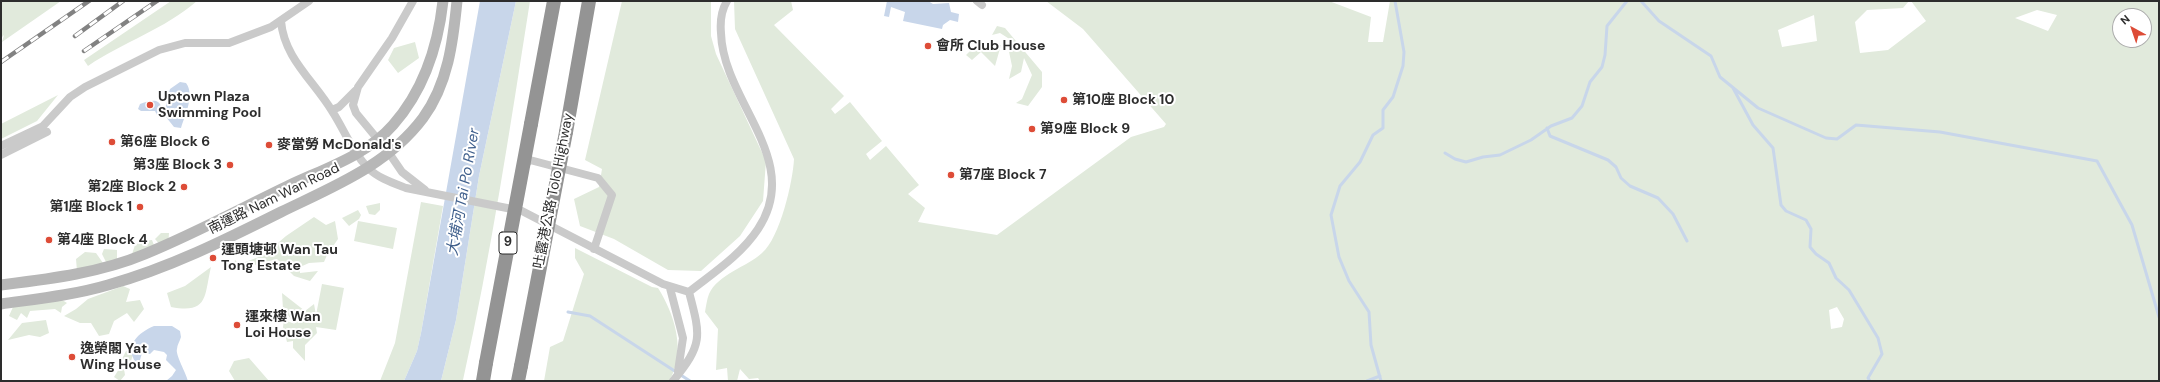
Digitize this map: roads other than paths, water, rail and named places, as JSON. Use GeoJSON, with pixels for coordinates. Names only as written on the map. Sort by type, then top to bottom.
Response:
{"type":"FeatureCollection","features":[{"type":"Feature","properties":{"kind":"highway","name":"9"},"geometry":{"type":"LineString","coordinates":[[483,381],[554,1]]}},
{"type":"Feature","properties":{"kind":"highway","name":"吐露港公路 Tolo Highway"},"geometry":{"type":"LineString","coordinates":[[518,381],[566,132],[589,1]]}},
{"type":"Feature","properties":{"kind":"main road","name":"南運路 Nam Wan Road"},"geometry":{"type":"LineString","coordinates":[[1,285],[88,271],[145,254],[356,154],[393,126],[411,101],[425,75],[433,50],[443,1]]}},
{"type":"Feature","properties":{"kind":"main road","name":"南運路 Nam Wan Road"},"geometry":{"type":"LineString","coordinates":[[1,304],[106,286],[153,271],[208,248],[368,169],[389,153],[423,118],[438,93],[450,53],[456,1]]}},
{"type":"Feature","properties":{"kind":"street"},"geometry":{"type":"LineString","coordinates":[[1,146],[43,126],[70,97],[85,87],[159,50],[184,43],[230,43],[272,27],[308,1]]}},
{"type":"Feature","properties":{"kind":"street"},"geometry":{"type":"LineString","coordinates":[[332,110],[346,101],[358,87],[392,38],[413,1]]}},
{"type":"Feature","properties":{"kind":"street"},"geometry":{"type":"LineString","coordinates":[[688,292],[734,256],[752,238],[763,220],[772,195],[772,175],[768,157],[737,91],[724,56],[721,26],[727,1]]}},
{"type":"Feature","properties":{"kind":"street"},"geometry":{"type":"LineString","coordinates":[[281,21],[284,40],[291,54],[332,110],[356,154],[368,169],[390,182],[406,188],[522,211],[670,288],[688,292]]}},
{"type":"Feature","properties":{"kind":"street"},"geometry":{"type":"LineString","coordinates":[[358,87],[353,105],[356,113],[389,153],[402,172],[425,191]]}},
{"type":"Feature","properties":{"kind":"street"},"geometry":{"type":"LineString","coordinates":[[1,155],[47,132]]}},
{"type":"Feature","properties":{"kind":"street"},"geometry":{"type":"LineString","coordinates":[[507,207],[518,172],[530,160],[598,178],[612,195],[594,249]]}},
{"type":"Feature","properties":{"kind":"street"},"geometry":{"type":"LineString","coordinates":[[670,288],[683,338],[677,375]]}},
{"type":"Feature","properties":{"kind":"street"},"geometry":{"type":"LineString","coordinates":[[677,375],[694,351],[698,338],[697,323],[688,292]]}},
{"type":"Feature","properties":{"kind":"water","name":"大埔河 Tai Po River"},"geometry":{"type":"Polygon","coordinates":[[[480,1],[516,1],[479,176],[456,320],[441,381],[404,381],[417,351],[421,333],[480,1]]]}},
{"type":"Feature","properties":{"kind":"water"},"geometry":{"type":"Polygon","coordinates":[[[887,1],[928,1],[933,4],[949,3],[951,12],[959,14],[958,22],[950,20],[943,25],[942,29],[903,21],[905,12],[891,7],[889,17],[884,16],[887,1]]]}},
{"type":"Feature","properties":{"kind":"water","name":"Uptown Plaza Swimming Pool"},"geometry":{"type":"Polygon","coordinates":[[[180,82],[186,83],[190,93],[181,128],[174,127],[166,117],[157,115],[155,111],[141,111],[138,109],[140,104],[154,101],[160,104],[162,112],[164,113],[170,89],[180,82]]]}},
{"type":"Feature","properties":{"kind":"water"},"geometry":{"type":"Polygon","coordinates":[[[154,326],[172,326],[180,331],[181,337],[177,346],[177,351],[188,381],[166,381],[176,370],[166,360],[167,355],[164,352],[154,350],[150,354],[142,353],[140,360],[136,363],[132,351],[134,340],[143,332],[154,326]]]}},
{"type":"Feature","properties":{"kind":"waterway"},"geometry":{"type":"LineString","coordinates":[[1381,381],[1371,345],[1369,312],[1349,281],[1339,257],[1331,215],[1340,186],[1360,162],[1373,135],[1383,128],[1383,110],[1393,97],[1403,66],[1404,52],[1395,1]]}},
{"type":"Feature","properties":{"kind":"waterway"},"geometry":{"type":"LineString","coordinates":[[1445,153],[1455,159],[1466,162],[1483,157],[1500,155],[1531,140],[1551,126],[1572,118],[1582,106],[1590,82],[1602,67],[1605,55],[1607,26],[1627,1]]}},
{"type":"Feature","properties":{"kind":"waterway"},"geometry":{"type":"LineString","coordinates":[[1641,1],[1659,21],[1711,56],[1720,77],[1758,108],[1826,138],[1837,139],[1856,125],[1940,132],[2097,161],[2132,225],[2159,317]]}},
{"type":"Feature","properties":{"kind":"waterway"},"geometry":{"type":"LineString","coordinates":[[1733,88],[1753,125],[1773,148],[1781,205],[1786,211],[1806,220],[1811,229],[1810,247],[1816,254],[1829,263],[1836,278],[1849,290],[1878,338],[1882,354],[1868,378],[1870,381]]}},
{"type":"Feature","properties":{"kind":"waterway"},"geometry":{"type":"LineString","coordinates":[[1547,128],[1550,136],[1608,160],[1616,167],[1621,178],[1630,186],[1658,198],[1673,214],[1687,241]]}},
{"type":"Feature","properties":{"kind":"waterway"},"geometry":{"type":"LineString","coordinates":[[568,312],[590,316],[690,381]]}},
{"type":"Feature","properties":{"kind":"waterway"},"geometry":{"type":"LineString","coordinates":[[1367,381],[1380,376]]}},
{"type":"Feature","properties":{"kind":"railway"},"geometry":{"type":"LineString","coordinates":[[1,62],[89,1]]}},
{"type":"Feature","properties":{"kind":"railway"},"geometry":{"type":"LineString","coordinates":[[75,36],[123,1]]}},
{"type":"Feature","properties":{"kind":"railway"},"geometry":{"type":"LineString","coordinates":[[84,51],[157,1]]}},
{"type":"Feature","properties":{"kind":"place","name":"會所 Club House"},"geometry":{"type":"Point","coordinates":[928,46]}},
{"type":"Feature","properties":{"kind":"place","name":"第10座 Block 10"},"geometry":{"type":"Point","coordinates":[1064,100]}},
{"type":"Feature","properties":{"kind":"place","name":"Uptown Plaza Swimming Pool"},"geometry":{"type":"Point","coordinates":[150,105]}},
{"type":"Feature","properties":{"kind":"place","name":"第9座 Block 9"},"geometry":{"type":"Point","coordinates":[1032,129]}},
{"type":"Feature","properties":{"kind":"place","name":"第6座 Block 6"},"geometry":{"type":"Point","coordinates":[112,142]}},
{"type":"Feature","properties":{"kind":"place","name":"麥當勞 McDonald's"},"geometry":{"type":"Point","coordinates":[269,145]}},
{"type":"Feature","properties":{"kind":"place","name":"第3座 Block 3"},"geometry":{"type":"Point","coordinates":[230,165]}},
{"type":"Feature","properties":{"kind":"place","name":"第7座 Block 7"},"geometry":{"type":"Point","coordinates":[951,175]}},
{"type":"Feature","properties":{"kind":"place","name":"第2座 Block 2"},"geometry":{"type":"Point","coordinates":[184,187]}},
{"type":"Feature","properties":{"kind":"place","name":"第1座 Block 1"},"geometry":{"type":"Point","coordinates":[140,207]}},
{"type":"Feature","properties":{"kind":"place","name":"第4座 Block 4"},"geometry":{"type":"Point","coordinates":[49,240]}},
{"type":"Feature","properties":{"kind":"place","name":"運頭塘邨 Wan Tau Tong Estate"},"geometry":{"type":"Point","coordinates":[213,258]}},
{"type":"Feature","properties":{"kind":"place","name":"運來樓 Wan Loi House"},"geometry":{"type":"Point","coordinates":[237,325]}},
{"type":"Feature","properties":{"kind":"place","name":"逸榮閣 Yat Wing House"},"geometry":{"type":"Point","coordinates":[72,357]}}]}
